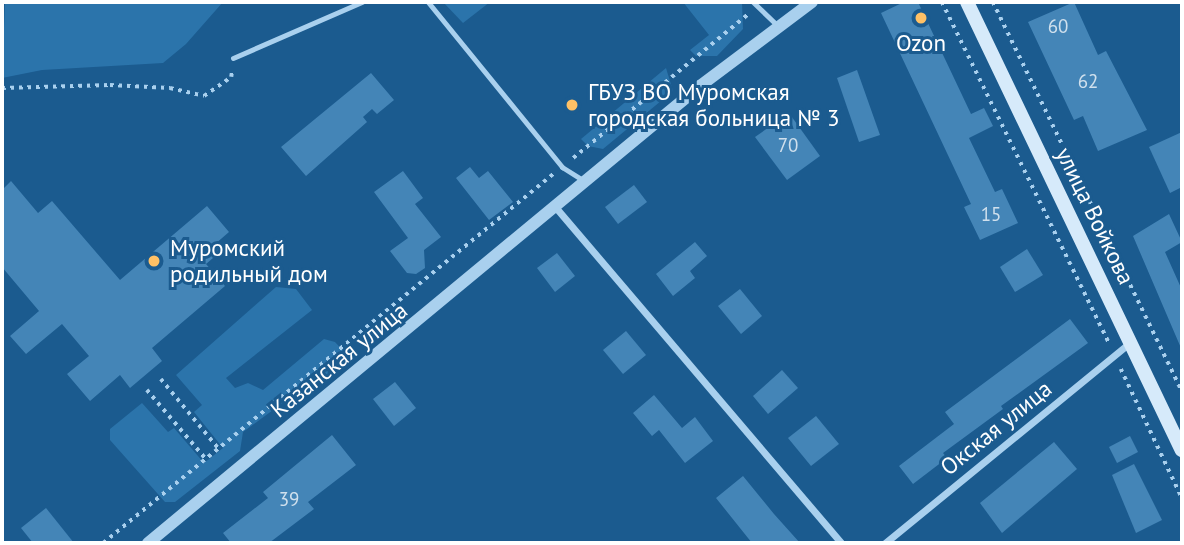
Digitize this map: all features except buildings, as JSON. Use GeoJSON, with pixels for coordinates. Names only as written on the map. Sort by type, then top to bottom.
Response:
{"type":"FeatureCollection","features":[{"type":"Feature","properties":{"kind":"main road","name":"улица Войкова"},"geometry":{"type":"LineString","coordinates":[[967,2],[1182,450]]}},
{"type":"Feature","properties":{"kind":"street","name":"Казанская улица"},"geometry":{"type":"LineString","coordinates":[[148,543],[778,26],[812,2]]}},
{"type":"Feature","properties":{"kind":"street"},"geometry":{"type":"LineString","coordinates":[[557,209],[841,543]]}},
{"type":"Feature","properties":{"kind":"street","name":"Окская улица"},"geometry":{"type":"LineString","coordinates":[[885,543],[1131,342]]}},
{"type":"Feature","properties":{"kind":"lane"},"geometry":{"type":"LineString","coordinates":[[233,58],[362,2]]}},
{"type":"Feature","properties":{"kind":"lane"},"geometry":{"type":"LineString","coordinates":[[428,2],[562,167],[587,183]]}},
{"type":"Feature","properties":{"kind":"lane"},"geometry":{"type":"LineString","coordinates":[[755,4],[778,26]]}},
{"type":"Feature","properties":{"kind":"path"},"geometry":{"type":"LineString","coordinates":[[942,2],[1182,498]]}},
{"type":"Feature","properties":{"kind":"path"},"geometry":{"type":"LineString","coordinates":[[993,2],[1182,392]]}},
{"type":"Feature","properties":{"kind":"path"},"geometry":{"type":"LineString","coordinates":[[103,543],[562,167],[755,4]]}},
{"type":"Feature","properties":{"kind":"path"},"geometry":{"type":"LineString","coordinates":[[2,88],[110,85],[170,88],[204,96],[231,77],[233,58]]}},
{"type":"Feature","properties":{"kind":"path"},"geometry":{"type":"LineString","coordinates":[[161,379],[218,448]]}},
{"type":"Feature","properties":{"kind":"path"},"geometry":{"type":"LineString","coordinates":[[147,390],[205,458]]}},
{"type":"Feature","properties":{"kind":"shaded area"},"geometry":{"type":"Polygon","coordinates":[[[5,2],[223,2],[186,44],[163,63],[42,70],[2,78],[5,2]]]}},
{"type":"Feature","properties":{"kind":"shaded area"},"geometry":{"type":"Polygon","coordinates":[[[443,2],[490,2],[463,23],[443,2]]]}},
{"type":"Feature","properties":{"kind":"shaded area"},"geometry":{"type":"Polygon","coordinates":[[[683,2],[742,2],[743,29],[717,56],[696,56],[690,50],[709,35],[683,2]]]}},
{"type":"Feature","properties":{"kind":"shaded area"},"geometry":{"type":"Polygon","coordinates":[[[666,68],[673,91],[603,149],[588,146],[581,139],[666,68]]]}},
{"type":"Feature","properties":{"kind":"shaded area"},"geometry":{"type":"Polygon","coordinates":[[[276,287],[296,289],[312,310],[226,378],[235,388],[248,383],[263,390],[324,339],[335,342],[348,356],[303,397],[288,399],[243,432],[240,451],[175,502],[165,502],[110,440],[110,429],[142,403],[168,432],[174,428],[204,463],[223,448],[194,412],[202,405],[176,375],[276,287]]]}},
{"type":"Feature","properties":{"kind":"place","name":"Ozon"},"geometry":{"type":"Point","coordinates":[921,18]}},
{"type":"Feature","properties":{"kind":"place","name":"ГБУЗ ВО Муромская городская больница № 3"},"geometry":{"type":"Point","coordinates":[572,105]}},
{"type":"Feature","properties":{"kind":"place","name":"Муромский родильный дом"},"geometry":{"type":"Point","coordinates":[154,261]}}]}
